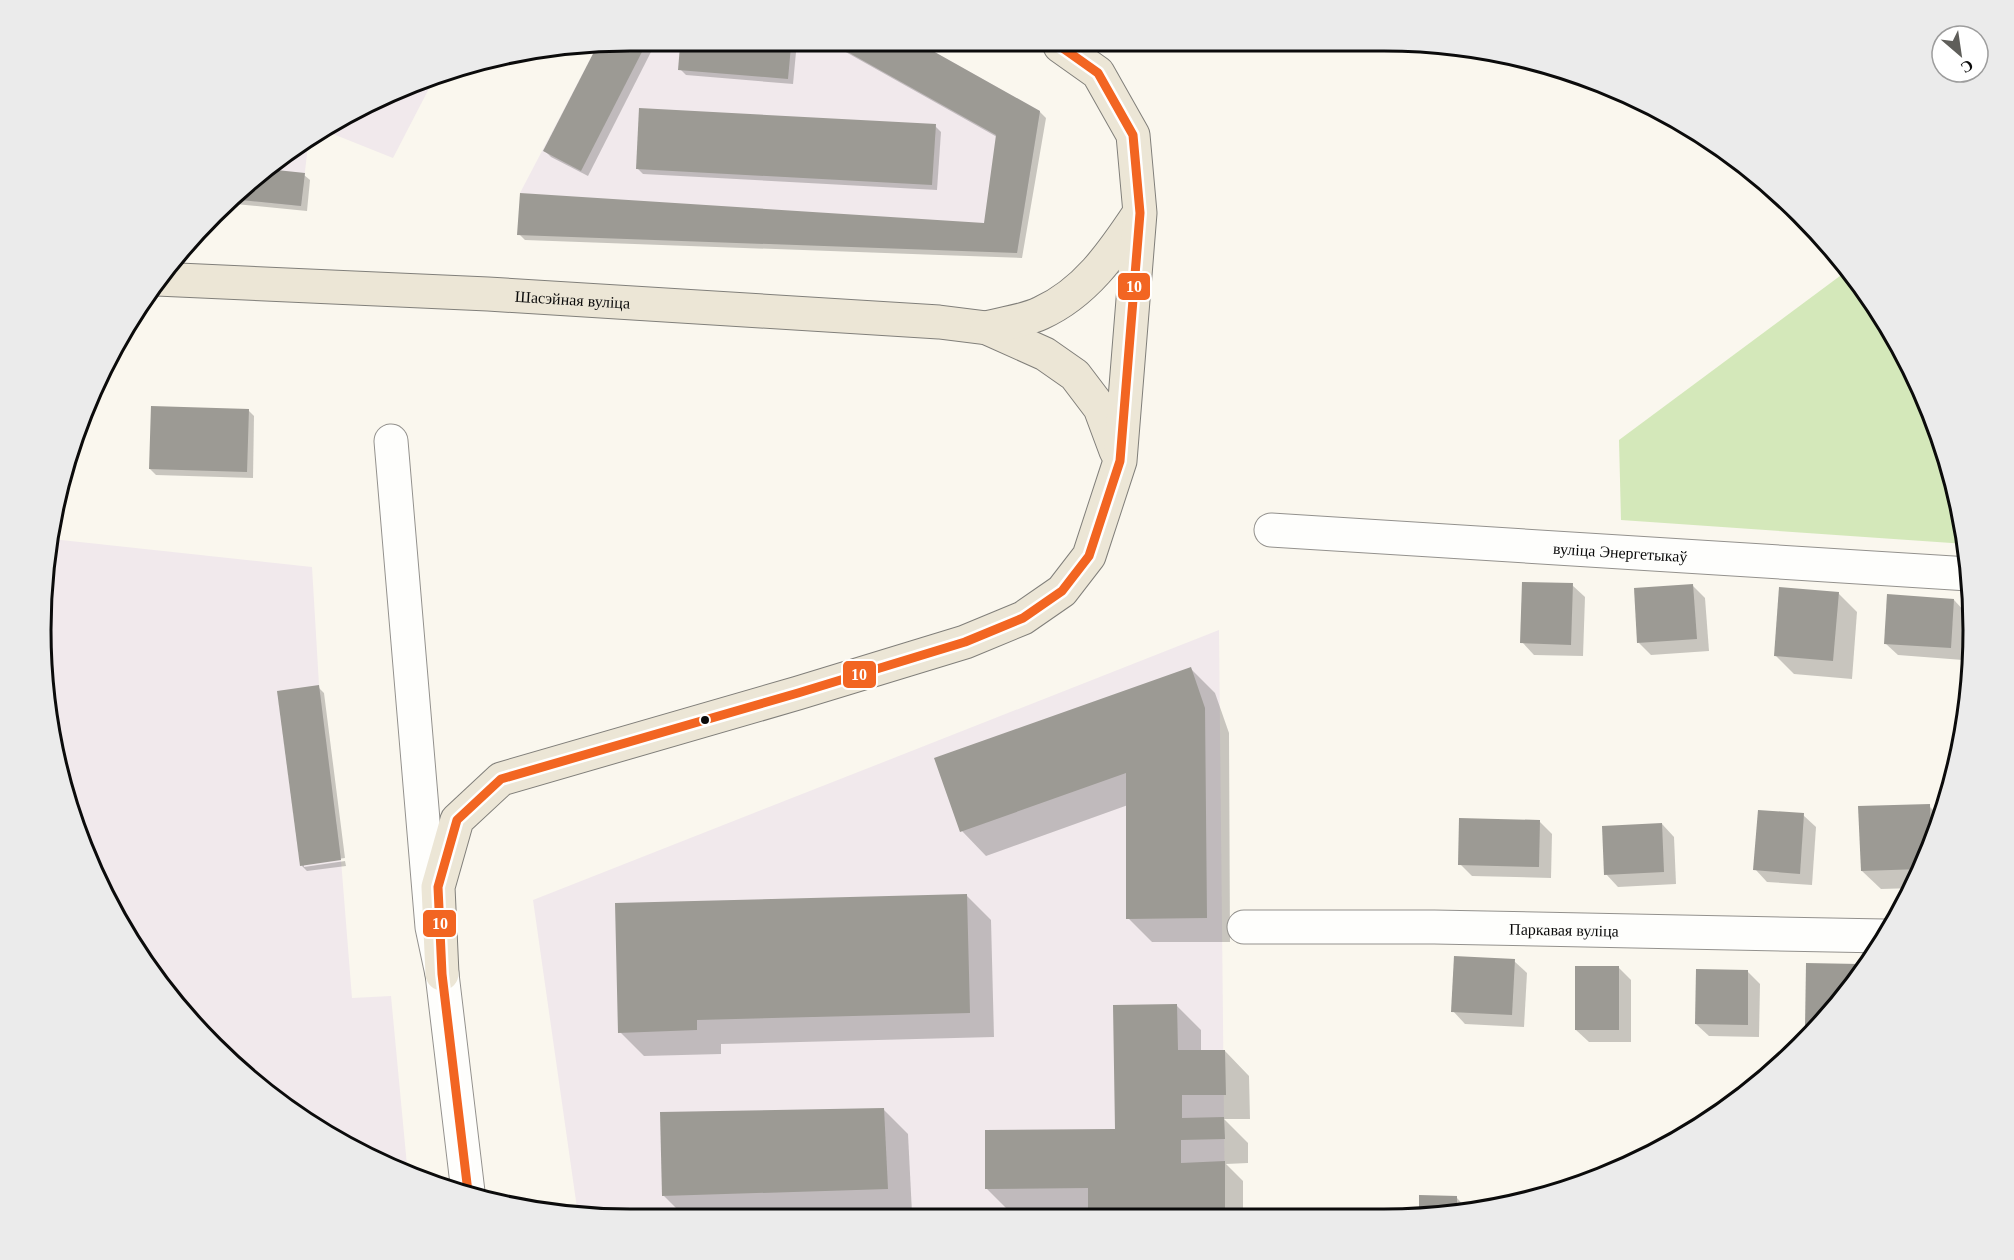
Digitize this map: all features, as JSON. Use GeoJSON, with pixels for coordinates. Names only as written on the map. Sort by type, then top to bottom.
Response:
{"type":"FeatureCollection","features":[{"type":"Feature","properties":{"kind":"main road"},"geometry":{"type":"LineString","coordinates":[[442,974],[438,887],[457,819],[501,779],[965,642],[1023,618],[1062,591],[1089,556],[1120,461],[1140,213],[1133,135],[1098,73],[1067,51]]}},
{"type":"Feature","properties":{"kind":"main road"},"geometry":{"type":"LineString","coordinates":[[987,328],[1040,314],[1074,293],[1108,260],[1140,213]]}},
{"type":"Feature","properties":{"kind":"main road","name":"Шасэйная вуліца"},"geometry":{"type":"LineString","coordinates":[[170,280],[488,294],[939,322],[987,328]]}},
{"type":"Feature","properties":{"kind":"main road"},"geometry":{"type":"LineString","coordinates":[[987,328],[1045,354],[1076,375],[1100,408],[1120,461]]}},
{"type":"Feature","properties":{"kind":"street"},"geometry":{"type":"LineString","coordinates":[[391,441],[432,927],[442,974],[467,1185]]}},
{"type":"Feature","properties":{"kind":"street","name":"вуліца Энергетыкаў"},"geometry":{"type":"LineString","coordinates":[[1271,530],[1960,573]]}},
{"type":"Feature","properties":{"kind":"street","name":"Паркавая вуліца"},"geometry":{"type":"LineString","coordinates":[[1244,927],[1434,927],[1875,936]]}},
{"type":"Feature","properties":{"kind":"shaded area"},"geometry":{"type":"Polygon","coordinates":[[[933,51],[1040,111],[1017,253],[520,193],[594,52],[933,51]]]}},
{"type":"Feature","properties":{"kind":"shaded area"},"geometry":{"type":"Polygon","coordinates":[[[430,87],[393,158],[332,134],[374,111],[430,87]]]}},
{"type":"Feature","properties":{"kind":"shaded area"},"geometry":{"type":"Polygon","coordinates":[[[308,149],[301,206],[243,200],[308,149]]]}},
{"type":"Feature","properties":{"kind":"shaded area"},"geometry":{"type":"Polygon","coordinates":[[[58,540],[312,567],[319,685],[341,860],[352,998],[391,996],[407,1164],[340,1131],[308,1111],[248,1065],[195,1012],[149,952],[129,920],[95,852],[71,780],[62,743],[52,668],[51,630],[52,592],[58,540]]]}},
{"type":"Feature","properties":{"kind":"shaded area"},"geometry":{"type":"Polygon","coordinates":[[[1219,630],[1225,1209],[630,1209],[577,1206],[533,900],[1219,630]]]}},
{"type":"Feature","properties":{"kind":"green space"},"geometry":{"type":"Polygon","coordinates":[[[1841,275],[1865,308],[1885,341],[1919,408],[1943,480],[1956,543],[1621,520],[1619,440],[1841,275]]]}},
{"type":"Feature","properties":{"kind":"building"},"geometry":{"type":"Polygon","coordinates":[[[642,51],[581,171],[543,151],[594,52],[642,51]]]}},
{"type":"Feature","properties":{"kind":"building"},"geometry":{"type":"Polygon","coordinates":[[[680,51],[791,51],[788,79],[678,70],[680,51]]]}},
{"type":"Feature","properties":{"kind":"building"},"geometry":{"type":"Polygon","coordinates":[[[846,51],[933,51],[1040,111],[1017,253],[517,235],[520,193],[984,223],[996,135],[846,51]]]}},
{"type":"Feature","properties":{"kind":"building"},"geometry":{"type":"Polygon","coordinates":[[[639,108],[936,124],[932,185],[636,169],[639,108]]]}},
{"type":"Feature","properties":{"kind":"building"},"geometry":{"type":"Polygon","coordinates":[[[279,170],[305,173],[301,206],[243,200],[279,170]]]}},
{"type":"Feature","properties":{"kind":"building"},"geometry":{"type":"Polygon","coordinates":[[[151,406],[249,409],[247,472],[149,469],[151,406]]]}},
{"type":"Feature","properties":{"kind":"building"},"geometry":{"type":"Polygon","coordinates":[[[1522,582],[1573,583],[1571,645],[1520,643],[1522,582]]]}},
{"type":"Feature","properties":{"kind":"building"},"geometry":{"type":"Polygon","coordinates":[[[1693,584],[1697,639],[1637,643],[1634,588],[1693,584]]]}},
{"type":"Feature","properties":{"kind":"building"},"geometry":{"type":"Polygon","coordinates":[[[1779,587],[1839,592],[1833,661],[1774,656],[1779,587]]]}},
{"type":"Feature","properties":{"kind":"building"},"geometry":{"type":"Polygon","coordinates":[[[1887,594],[1954,599],[1951,648],[1884,644],[1887,594]]]}},
{"type":"Feature","properties":{"kind":"building"},"geometry":{"type":"Polygon","coordinates":[[[1191,667],[1205,708],[1207,918],[1126,919],[1126,773],[960,832],[934,758],[1191,667]]]}},
{"type":"Feature","properties":{"kind":"building"},"geometry":{"type":"Polygon","coordinates":[[[319,685],[341,860],[300,866],[277,691],[319,685]]]}},
{"type":"Feature","properties":{"kind":"building"},"geometry":{"type":"Polygon","coordinates":[[[1930,804],[1930,820],[1911,869],[1861,871],[1858,806],[1930,804]]]}},
{"type":"Feature","properties":{"kind":"building"},"geometry":{"type":"Polygon","coordinates":[[[1758,810],[1804,813],[1800,874],[1753,870],[1758,810]]]}},
{"type":"Feature","properties":{"kind":"building"},"geometry":{"type":"Polygon","coordinates":[[[1459,818],[1540,820],[1539,867],[1458,865],[1459,818]]]}},
{"type":"Feature","properties":{"kind":"building"},"geometry":{"type":"Polygon","coordinates":[[[1662,823],[1664,872],[1604,875],[1602,826],[1662,823]]]}},
{"type":"Feature","properties":{"kind":"building"},"geometry":{"type":"Polygon","coordinates":[[[967,894],[970,1013],[697,1020],[697,1030],[618,1033],[615,903],[967,894]]]}},
{"type":"Feature","properties":{"kind":"building"},"geometry":{"type":"Polygon","coordinates":[[[1454,956],[1515,959],[1512,1015],[1451,1012],[1454,956]]]}},
{"type":"Feature","properties":{"kind":"building"},"geometry":{"type":"Polygon","coordinates":[[[1806,963],[1856,964],[1819,1012],[1805,1027],[1806,963]]]}},
{"type":"Feature","properties":{"kind":"building"},"geometry":{"type":"Polygon","coordinates":[[[1575,966],[1619,966],[1619,1030],[1575,1030],[1575,966]]]}},
{"type":"Feature","properties":{"kind":"building"},"geometry":{"type":"Polygon","coordinates":[[[1696,969],[1748,970],[1748,1025],[1695,1024],[1696,969]]]}},
{"type":"Feature","properties":{"kind":"building"},"geometry":{"type":"Polygon","coordinates":[[[1177,1004],[1178,1050],[1225,1050],[1226,1095],[1182,1095],[1182,1118],[1224,1117],[1225,1139],[1181,1140],[1181,1163],[1225,1161],[1225,1209],[1088,1209],[1088,1188],[985,1189],[985,1130],[1115,1129],[1113,1005],[1177,1004]]]}},
{"type":"Feature","properties":{"kind":"building"},"geometry":{"type":"Polygon","coordinates":[[[884,1108],[888,1189],[662,1196],[660,1112],[884,1108]]]}},
{"type":"Feature","properties":{"kind":"building"},"geometry":{"type":"Polygon","coordinates":[[[1419,1195],[1457,1196],[1457,1204],[1419,1208],[1419,1195]]]}},
{"type":"Feature","properties":{"kind":"transit line","name":"10"},"geometry":{"type":"LineString","coordinates":[[467,1185],[442,974],[438,887],[457,820],[501,779],[965,642],[1023,618],[1062,591],[1089,556],[1120,461],[1140,213],[1133,135],[1098,73],[1067,51]]}}]}
